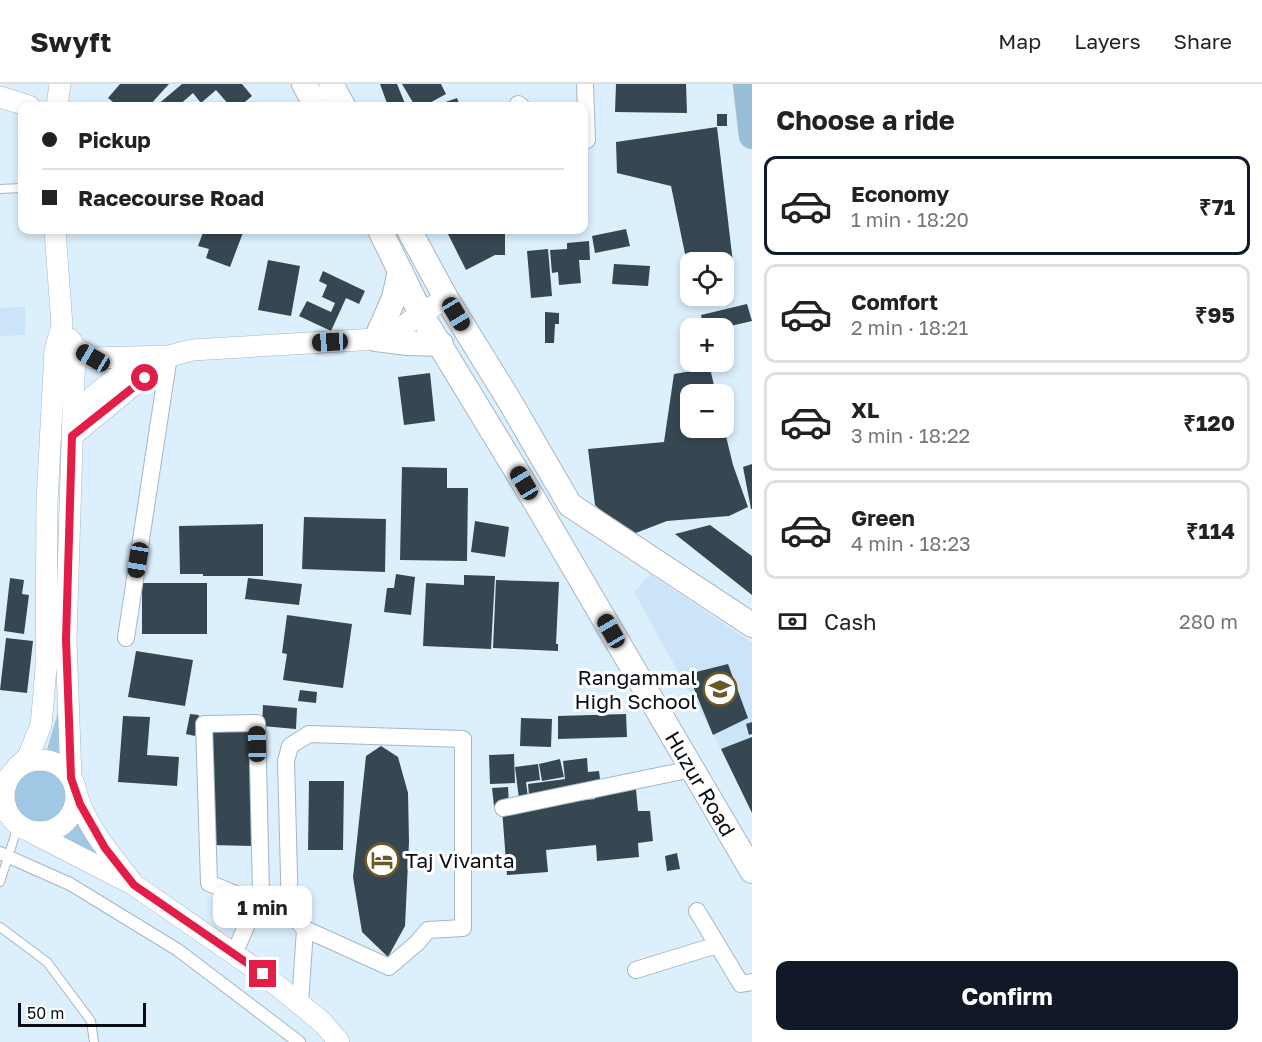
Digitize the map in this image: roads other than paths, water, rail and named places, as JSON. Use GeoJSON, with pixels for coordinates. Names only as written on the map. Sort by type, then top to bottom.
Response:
{"type":"FeatureCollection","features":[{"type":"Feature","properties":{"kind":"main road"},"geometry":{"type":"LineString","coordinates":[[304,84],[314,102]]}},
{"type":"Feature","properties":{"kind":"main road"},"geometry":{"type":"LineString","coordinates":[[331,84],[341,102]]}},
{"type":"Feature","properties":{"kind":"main road"},"geometry":{"type":"LineString","coordinates":[[746,84],[752,136]]}},
{"type":"Feature","properties":{"kind":"main road","name":"Huzur Road"},"geometry":{"type":"LineString","coordinates":[[382,234],[421,314],[542,513],[752,871]]}},
{"type":"Feature","properties":{"kind":"main road"},"geometry":{"type":"LineString","coordinates":[[411,234],[446,298],[570,505],[752,625]]}},
{"type":"Feature","properties":{"kind":"main road"},"geometry":{"type":"LineString","coordinates":[[400,271],[394,298],[376,339],[441,344]]}},
{"type":"Feature","properties":{"kind":"main road"},"geometry":{"type":"LineString","coordinates":[[542,513],[565,497]]}},
{"type":"Feature","properties":{"kind":"street"},"geometry":{"type":"LineString","coordinates":[[58,102],[60,84]]}},
{"type":"Feature","properties":{"kind":"street"},"geometry":{"type":"LineString","coordinates":[[585,84],[585,102]]}},
{"type":"Feature","properties":{"kind":"street"},"geometry":{"type":"LineString","coordinates":[[0,97],[18,103]]}},
{"type":"Feature","properties":{"kind":"street"},"geometry":{"type":"LineString","coordinates":[[55,234],[62,326],[55,350],[47,502],[46,667],[43,704],[41,725],[28,757],[9,773],[3,796],[5,808],[16,827],[134,885],[263,974],[323,1023],[339,1042]]}},
{"type":"Feature","properties":{"kind":"street"},"geometry":{"type":"LineString","coordinates":[[73,413],[116,378],[143,364],[192,350],[376,339],[397,330],[446,298]]}},
{"type":"Feature","properties":{"kind":"street"},"geometry":{"type":"LineString","coordinates":[[62,326],[75,348],[93,358],[169,356]]}},
{"type":"Feature","properties":{"kind":"street"},"geometry":{"type":"LineString","coordinates":[[16,827],[42,833],[61,826],[74,810],[66,639],[75,348]]}},
{"type":"Feature","properties":{"kind":"street"},"geometry":{"type":"LineString","coordinates":[[72,436],[169,356]]}},
{"type":"Feature","properties":{"kind":"street"},"geometry":{"type":"LineString","coordinates":[[126,638],[169,356]]}},
{"type":"Feature","properties":{"kind":"street"},"geometry":{"type":"LineString","coordinates":[[234,954],[257,903],[261,892],[257,723],[204,724],[209,883],[236,889],[257,903]]}},
{"type":"Feature","properties":{"kind":"street"},"geometry":{"type":"LineString","coordinates":[[300,1004],[305,929],[290,914],[286,761],[290,746],[309,734],[463,740],[464,928],[429,930],[389,967],[305,929]]}},
{"type":"Feature","properties":{"kind":"street"},"geometry":{"type":"LineString","coordinates":[[9,773],[35,760],[46,760],[56,764],[74,784],[80,804],[105,848],[134,885]]}},
{"type":"Feature","properties":{"kind":"street"},"geometry":{"type":"LineString","coordinates":[[503,808],[692,769]]}},
{"type":"Feature","properties":{"kind":"street"},"geometry":{"type":"LineString","coordinates":[[4,855],[70,884],[178,950],[299,1042]]}},
{"type":"Feature","properties":{"kind":"street"},"geometry":{"type":"LineString","coordinates":[[697,911],[741,984],[752,982]]}},
{"type":"Feature","properties":{"kind":"street"},"geometry":{"type":"LineString","coordinates":[[636,970],[717,945]]}},
{"type":"Feature","properties":{"kind":"lane"},"geometry":{"type":"LineString","coordinates":[[0,189],[18,188]]}},
{"type":"Feature","properties":{"kind":"lane"},"geometry":{"type":"LineString","coordinates":[[0,882],[4,855],[16,827]]}},
{"type":"Feature","properties":{"kind":"lane"},"geometry":{"type":"LineString","coordinates":[[0,927],[47,962],[92,1021],[94,1042]]}},
{"type":"Feature","properties":{"kind":"place","name":"Rangammal High School"},"geometry":{"type":"Point","coordinates":[720,689]}},
{"type":"Feature","properties":{"kind":"place","name":"Taj Vivanta"},"geometry":{"type":"Point","coordinates":[382,860]}}]}
